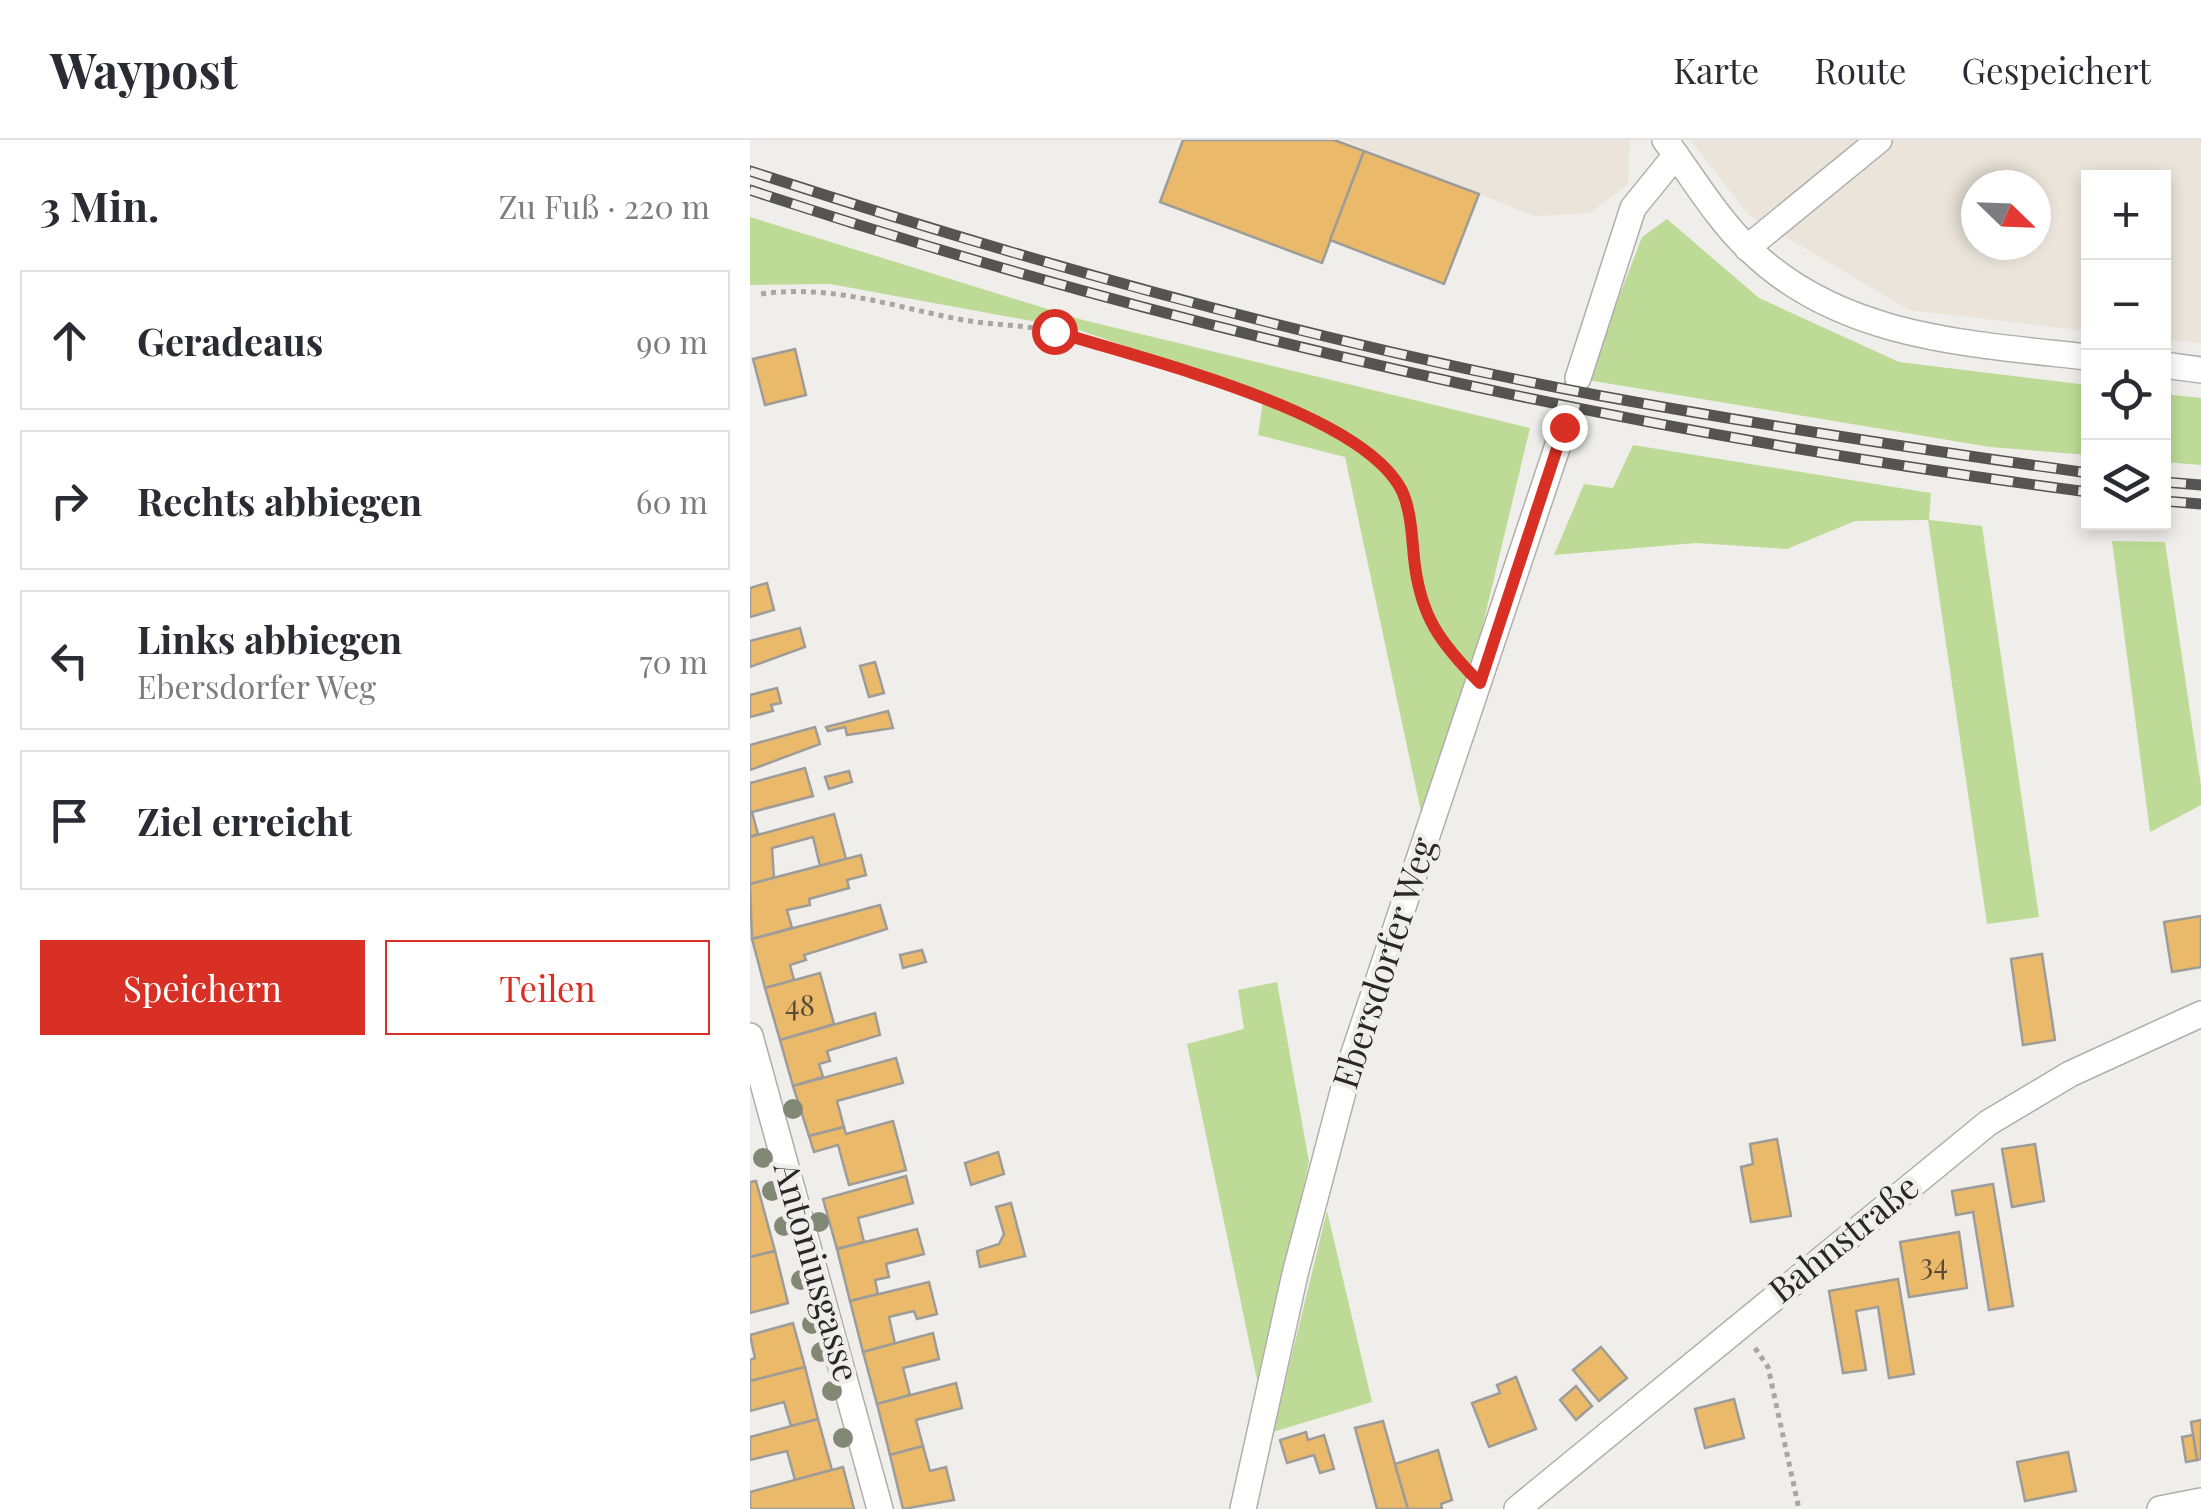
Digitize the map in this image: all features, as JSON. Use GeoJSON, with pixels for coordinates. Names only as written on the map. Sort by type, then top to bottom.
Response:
{"type":"FeatureCollection","features":[{"type":"Feature","properties":{"kind":"street"},"geometry":{"type":"LineString","coordinates":[[1747,248],[1880,140]]}},
{"type":"Feature","properties":{"kind":"street"},"geometry":{"type":"LineString","coordinates":[[1578,378],[1633,208],[1671,148],[1747,248],[1784,279],[1818,298],[1892,328],[1949,342],[2081,356]]}},
{"type":"Feature","properties":{"kind":"street"},"geometry":{"type":"LineString","coordinates":[[2171,366],[2201,370]]}},
{"type":"Feature","properties":{"kind":"street","name":"Ebersdorfer Weg"},"geometry":{"type":"LineString","coordinates":[[1243,1509],[1328,1137],[1564,427]]}},
{"type":"Feature","properties":{"kind":"street","name":"Bahnstraße"},"geometry":{"type":"LineString","coordinates":[[1517,1509],[1988,1124],[2070,1074],[2201,1014]]}},
{"type":"Feature","properties":{"kind":"street","name":"Antoniusgasse"},"geometry":{"type":"LineString","coordinates":[[750,1036],[880,1509]]}},
{"type":"Feature","properties":{"kind":"street"},"geometry":{"type":"LineString","coordinates":[[2160,1509],[2201,1502]]}},
{"type":"Feature","properties":{"kind":"path"},"geometry":{"type":"LineString","coordinates":[[761,294],[792,290],[844,293],[964,320],[1054,331],[1282,405],[1346,435],[1382,463],[1403,492],[1426,613],[1442,644],[1480,683]]}},
{"type":"Feature","properties":{"kind":"path"},"geometry":{"type":"LineString","coordinates":[[1738,1326],[1768,1367],[1800,1509]]}},
{"type":"Feature","properties":{"kind":"shaded area"},"geometry":{"type":"Polygon","coordinates":[[[1343,140],[1630,140],[1628,184],[1590,213],[1535,216],[1343,140]]]}},
{"type":"Feature","properties":{"kind":"shaded area"},"geometry":{"type":"Polygon","coordinates":[[[1690,140],[2201,140],[2201,343],[2171,341],[2171,170],[2081,170],[2081,330],[1909,310],[1749,215],[1690,140]]]}},
{"type":"Feature","properties":{"kind":"green space"},"geometry":{"type":"Polygon","coordinates":[[[750,217],[1083,320],[1530,428],[1479,641],[1423,821],[1345,457],[1258,435],[1264,394],[1076,329],[830,284],[750,285],[750,217]]]}},
{"type":"Feature","properties":{"kind":"green space"},"geometry":{"type":"Polygon","coordinates":[[[1667,219],[1759,298],[1899,362],[2081,384],[2081,454],[1990,447],[1587,380],[1642,237],[1667,219]]]}},
{"type":"Feature","properties":{"kind":"green space"},"geometry":{"type":"Polygon","coordinates":[[[2171,395],[2201,398],[2201,465],[2171,463],[2171,395]]]}},
{"type":"Feature","properties":{"kind":"green space"},"geometry":{"type":"Polygon","coordinates":[[[1633,445],[1931,493],[1929,520],[1982,526],[2039,917],[1987,924],[1928,520],[1855,521],[1787,549],[1696,543],[1554,555],[1584,484],[1613,488],[1633,445]]]}},
{"type":"Feature","properties":{"kind":"green space"},"geometry":{"type":"Polygon","coordinates":[[[2112,541],[2165,542],[2201,786],[2201,805],[2150,832],[2112,541]]]}},
{"type":"Feature","properties":{"kind":"green space"},"geometry":{"type":"Polygon","coordinates":[[[1277,982],[1309,1162],[1259,1389],[1187,1044],[1244,1029],[1238,990],[1277,982]]]}},
{"type":"Feature","properties":{"kind":"green space"},"geometry":{"type":"Polygon","coordinates":[[[1327,1211],[1372,1402],[1273,1432],[1327,1211]]]}},
{"type":"Feature","properties":{"kind":"building"},"geometry":{"type":"Polygon","coordinates":[[[1183,140],[1334,140],[1364,151],[1322,263],[1160,202],[1183,140]]]}},
{"type":"Feature","properties":{"kind":"building"},"geometry":{"type":"Polygon","coordinates":[[[1364,151],[1479,194],[1444,284],[1330,240],[1364,151]]]}},
{"type":"Feature","properties":{"kind":"building"},"geometry":{"type":"Polygon","coordinates":[[[795,349],[806,395],[765,405],[753,359],[795,349]]]}},
{"type":"Feature","properties":{"kind":"building"},"geometry":{"type":"Polygon","coordinates":[[[767,583],[774,610],[750,617],[750,588],[767,583]]]}},
{"type":"Feature","properties":{"kind":"building"},"geometry":{"type":"Polygon","coordinates":[[[800,628],[805,647],[750,667],[750,641],[800,628]]]}},
{"type":"Feature","properties":{"kind":"building"},"geometry":{"type":"Polygon","coordinates":[[[875,662],[884,693],[869,697],[860,666],[875,662]]]}},
{"type":"Feature","properties":{"kind":"building"},"geometry":{"type":"Polygon","coordinates":[[[777,688],[781,703],[771,705],[773,711],[750,717],[750,695],[777,688]]]}},
{"type":"Feature","properties":{"kind":"building"},"geometry":{"type":"Polygon","coordinates":[[[888,711],[893,728],[847,735],[845,727],[828,731],[826,727],[888,711]]]}},
{"type":"Feature","properties":{"kind":"building"},"geometry":{"type":"Polygon","coordinates":[[[815,727],[820,744],[750,770],[750,745],[815,727]]]}},
{"type":"Feature","properties":{"kind":"building"},"geometry":{"type":"Polygon","coordinates":[[[805,768],[813,796],[752,812],[758,834],[750,837],[750,783],[805,768]]]}},
{"type":"Feature","properties":{"kind":"building"},"geometry":{"type":"Polygon","coordinates":[[[849,771],[852,782],[829,789],[825,777],[849,771]]]}},
{"type":"Feature","properties":{"kind":"building"},"geometry":{"type":"Polygon","coordinates":[[[834,814],[846,859],[820,866],[813,837],[772,848],[774,878],[750,884],[750,837],[834,814]]]}},
{"type":"Feature","properties":{"kind":"building"},"geometry":{"type":"Polygon","coordinates":[[[861,855],[866,875],[847,880],[849,888],[809,899],[810,905],[787,910],[792,928],[752,939],[750,884],[861,855]]]}},
{"type":"Feature","properties":{"kind":"building"},"geometry":{"type":"Polygon","coordinates":[[[880,905],[887,929],[804,955],[806,960],[790,965],[794,980],[765,988],[752,939],[880,905]]]}},
{"type":"Feature","properties":{"kind":"building"},"geometry":{"type":"Polygon","coordinates":[[[2201,916],[2201,967],[2172,972],[2164,922],[2201,916]]]}},
{"type":"Feature","properties":{"kind":"building"},"geometry":{"type":"Polygon","coordinates":[[[922,950],[926,962],[903,968],[900,955],[922,950]]]}},
{"type":"Feature","properties":{"kind":"building"},"geometry":{"type":"Polygon","coordinates":[[[2042,954],[2055,1040],[2023,1045],[2011,959],[2042,954]]]}},
{"type":"Feature","properties":{"kind":"building"},"geometry":{"type":"Polygon","coordinates":[[[820,973],[834,1024],[780,1040],[765,988],[820,973]]]}},
{"type":"Feature","properties":{"kind":"building"},"geometry":{"type":"Polygon","coordinates":[[[875,1013],[880,1035],[827,1051],[830,1061],[819,1064],[823,1077],[793,1086],[780,1040],[875,1013]]]}},
{"type":"Feature","properties":{"kind":"building"},"geometry":{"type":"Polygon","coordinates":[[[896,1058],[903,1083],[837,1101],[844,1127],[809,1136],[793,1086],[896,1058]]]}},
{"type":"Feature","properties":{"kind":"building"},"geometry":{"type":"Polygon","coordinates":[[[893,1121],[906,1170],[849,1185],[838,1145],[814,1152],[809,1136],[844,1127],[846,1134],[893,1121]]]}},
{"type":"Feature","properties":{"kind":"building"},"geometry":{"type":"Polygon","coordinates":[[[1777,1139],[1791,1216],[1751,1222],[1741,1167],[1753,1164],[1750,1144],[1777,1139]]]}},
{"type":"Feature","properties":{"kind":"building"},"geometry":{"type":"Polygon","coordinates":[[[2035,1144],[2044,1201],[2012,1207],[2002,1149],[2035,1144]]]}},
{"type":"Feature","properties":{"kind":"building"},"geometry":{"type":"Polygon","coordinates":[[[998,1152],[1004,1174],[971,1185],[965,1163],[998,1152]]]}},
{"type":"Feature","properties":{"kind":"building"},"geometry":{"type":"Polygon","coordinates":[[[906,1176],[913,1203],[858,1218],[864,1242],[837,1249],[823,1199],[906,1176]]]}},
{"type":"Feature","properties":{"kind":"building"},"geometry":{"type":"Polygon","coordinates":[[[756,1181],[775,1251],[750,1257],[750,1182],[756,1181]]]}},
{"type":"Feature","properties":{"kind":"building"},"geometry":{"type":"Polygon","coordinates":[[[1993,1184],[2013,1306],[1989,1310],[1973,1212],[1956,1215],[1952,1191],[1993,1184]]]}},
{"type":"Feature","properties":{"kind":"building"},"geometry":{"type":"Polygon","coordinates":[[[1011,1203],[1025,1256],[980,1267],[977,1251],[999,1244],[1004,1234],[996,1207],[1011,1203]]]}},
{"type":"Feature","properties":{"kind":"building"},"geometry":{"type":"Polygon","coordinates":[[[917,1229],[924,1254],[886,1264],[889,1277],[875,1280],[878,1294],[850,1301],[837,1249],[917,1229]]]}},
{"type":"Feature","properties":{"kind":"building"},"geometry":{"type":"Polygon","coordinates":[[[1959,1232],[1967,1288],[1909,1297],[1900,1242],[1959,1232]]]}},
{"type":"Feature","properties":{"kind":"building"},"geometry":{"type":"Polygon","coordinates":[[[775,1251],[788,1303],[750,1313],[750,1257],[775,1251]]]}},
{"type":"Feature","properties":{"kind":"building"},"geometry":{"type":"Polygon","coordinates":[[[1898,1279],[1914,1374],[1889,1378],[1878,1307],[1856,1311],[1866,1370],[1843,1373],[1829,1291],[1898,1279]]]}},
{"type":"Feature","properties":{"kind":"building"},"geometry":{"type":"Polygon","coordinates":[[[929,1282],[937,1314],[917,1319],[914,1311],[889,1317],[895,1344],[863,1352],[850,1301],[929,1282]]]}},
{"type":"Feature","properties":{"kind":"building"},"geometry":{"type":"Polygon","coordinates":[[[793,1323],[805,1367],[750,1381],[750,1360],[755,1358],[750,1335],[793,1323]]]}},
{"type":"Feature","properties":{"kind":"building"},"geometry":{"type":"Polygon","coordinates":[[[933,1333],[939,1359],[903,1368],[910,1395],[877,1404],[863,1352],[933,1333]]]}},
{"type":"Feature","properties":{"kind":"building"},"geometry":{"type":"Polygon","coordinates":[[[1601,1347],[1627,1378],[1599,1401],[1573,1370],[1601,1347]]]}},
{"type":"Feature","properties":{"kind":"building"},"geometry":{"type":"Polygon","coordinates":[[[805,1367],[818,1419],[791,1426],[784,1402],[750,1411],[750,1381],[805,1367]]]}},
{"type":"Feature","properties":{"kind":"building"},"geometry":{"type":"Polygon","coordinates":[[[1516,1377],[1536,1429],[1489,1447],[1472,1403],[1500,1393],[1497,1385],[1516,1377]]]}},
{"type":"Feature","properties":{"kind":"building"},"geometry":{"type":"Polygon","coordinates":[[[956,1383],[962,1408],[916,1420],[923,1446],[890,1455],[877,1404],[956,1383]]]}},
{"type":"Feature","properties":{"kind":"building"},"geometry":{"type":"Polygon","coordinates":[[[1576,1386],[1592,1406],[1576,1420],[1560,1400],[1576,1386]]]}},
{"type":"Feature","properties":{"kind":"building"},"geometry":{"type":"Polygon","coordinates":[[[1734,1399],[1744,1438],[1705,1448],[1695,1409],[1734,1399]]]}},
{"type":"Feature","properties":{"kind":"building"},"geometry":{"type":"Polygon","coordinates":[[[818,1419],[832,1470],[795,1480],[787,1451],[750,1460],[750,1437],[818,1419]]]}},
{"type":"Feature","properties":{"kind":"building"},"geometry":{"type":"Polygon","coordinates":[[[2201,1420],[2201,1459],[2197,1460],[2191,1422],[2201,1420]]]}},
{"type":"Feature","properties":{"kind":"building"},"geometry":{"type":"Polygon","coordinates":[[[1383,1421],[1408,1509],[1377,1509],[1355,1428],[1383,1421]]]}},
{"type":"Feature","properties":{"kind":"building"},"geometry":{"type":"Polygon","coordinates":[[[1306,1432],[1308,1440],[1324,1435],[1334,1469],[1320,1473],[1314,1455],[1287,1463],[1280,1440],[1306,1432]]]}},
{"type":"Feature","properties":{"kind":"building"},"geometry":{"type":"Polygon","coordinates":[[[2193,1435],[2197,1460],[2186,1462],[2182,1437],[2193,1435]]]}},
{"type":"Feature","properties":{"kind":"building"},"geometry":{"type":"Polygon","coordinates":[[[923,1446],[930,1471],[946,1467],[954,1500],[903,1509],[890,1455],[923,1446]]]}},
{"type":"Feature","properties":{"kind":"building"},"geometry":{"type":"Polygon","coordinates":[[[1438,1450],[1452,1500],[1441,1504],[1442,1509],[1408,1509],[1395,1464],[1438,1450]]]}},
{"type":"Feature","properties":{"kind":"building"},"geometry":{"type":"Polygon","coordinates":[[[2068,1452],[2076,1491],[2025,1501],[2017,1462],[2068,1452]]]}},
{"type":"Feature","properties":{"kind":"building"},"geometry":{"type":"Polygon","coordinates":[[[843,1467],[854,1509],[750,1509],[750,1492],[843,1467]]]}},
{"type":"Feature","properties":{"kind":"tunnel"},"geometry":{"type":"LineString","coordinates":[[1564,427],[1578,378]]}},
{"type":"Feature","properties":{"kind":"railway"},"geometry":{"type":"LineString","coordinates":[[750,171],[1064,267],[1382,350],[1658,406],[2081,472]]}},
{"type":"Feature","properties":{"kind":"railway"},"geometry":{"type":"LineString","coordinates":[[750,190],[1079,290],[1412,373],[1748,440],[2081,491]]}},
{"type":"Feature","properties":{"kind":"railway"},"geometry":{"type":"LineString","coordinates":[[2171,483],[2201,485]]}},
{"type":"Feature","properties":{"kind":"railway"},"geometry":{"type":"LineString","coordinates":[[2171,502],[2201,504]]}},
{"type":"Feature","properties":{"kind":"route"},"geometry":{"type":"LineString","coordinates":[[1054,331],[1282,405],[1346,435],[1382,463],[1403,492],[1426,613],[1442,644],[1480,683],[1564,427]]}}]}
